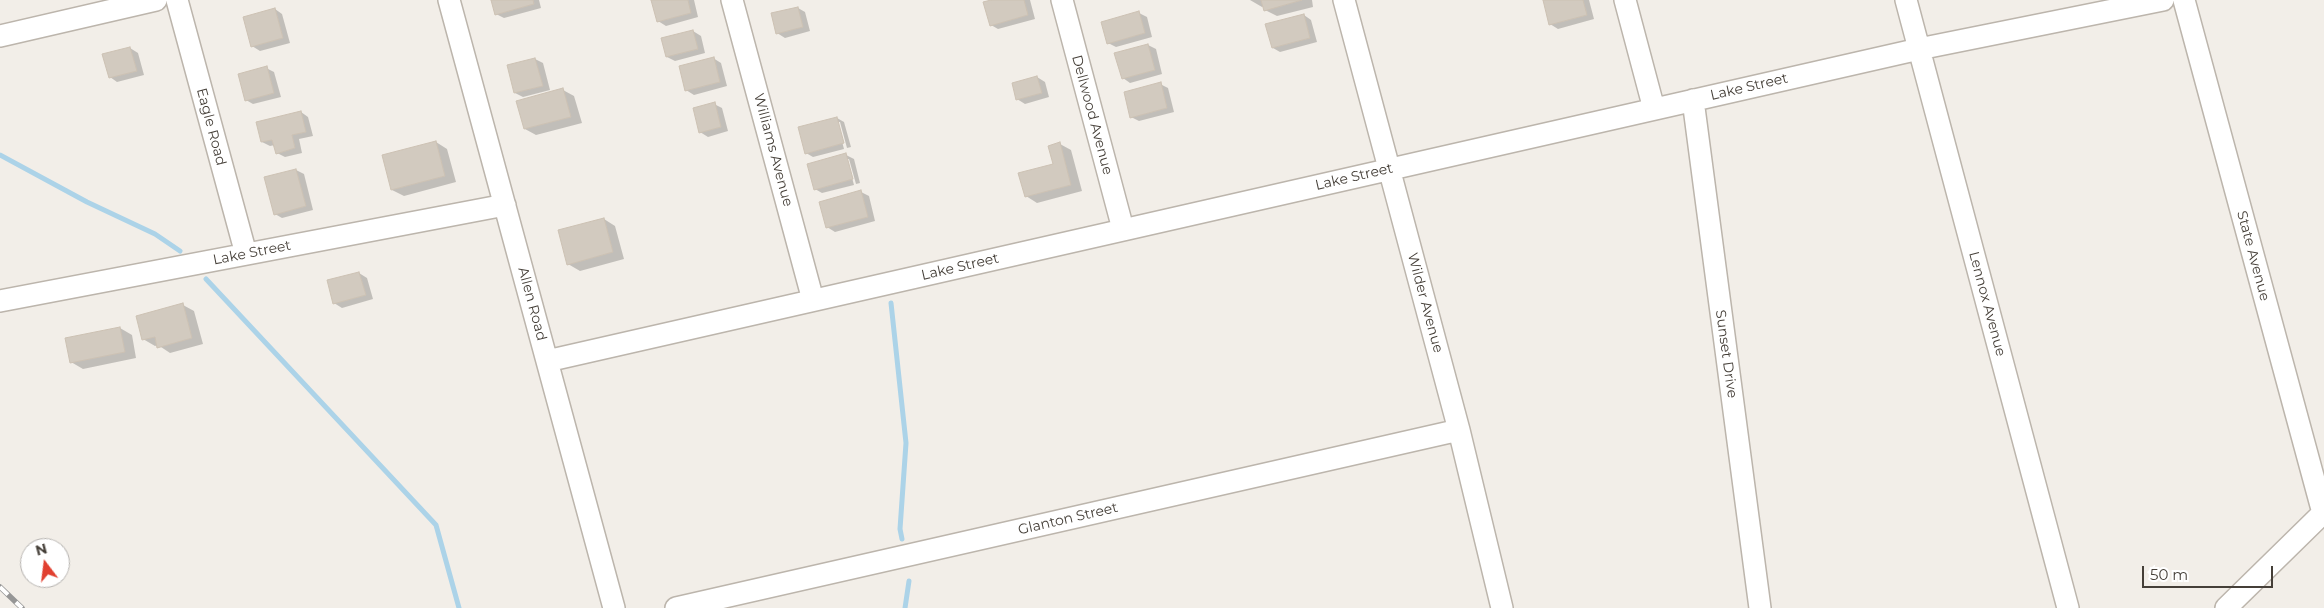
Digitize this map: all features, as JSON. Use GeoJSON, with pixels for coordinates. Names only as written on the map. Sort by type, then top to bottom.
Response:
{"type":"FeatureCollection","features":[{"type":"Feature","properties":{"kind":"street"},"geometry":{"type":"LineString","coordinates":[[0,36],[156,0]]}},
{"type":"Feature","properties":{"kind":"street","name":"Eagle Road"},"geometry":{"type":"LineString","coordinates":[[177,0],[246,254]]}},
{"type":"Feature","properties":{"kind":"street","name":"Allen Road"},"geometry":{"type":"LineString","coordinates":[[449,0],[614,608]]}},
{"type":"Feature","properties":{"kind":"street","name":"Williams Avenue"},"geometry":{"type":"LineString","coordinates":[[732,0],[813,300]]}},
{"type":"Feature","properties":{"kind":"street","name":"Dellwood Avenue"},"geometry":{"type":"LineString","coordinates":[[1062,0],[1123,230]]}},
{"type":"Feature","properties":{"kind":"street","name":"Wilder Avenue"},"geometry":{"type":"LineString","coordinates":[[1344,0],[1459,430],[1502,608]]}},
{"type":"Feature","properties":{"kind":"street"},"geometry":{"type":"LineString","coordinates":[[1625,0],[1654,109]]}},
{"type":"Feature","properties":{"kind":"street","name":"Lennox Avenue"},"geometry":{"type":"LineString","coordinates":[[1906,0],[2068,608]]}},
{"type":"Feature","properties":{"kind":"street","name":"Lake Street"},"geometry":{"type":"LineString","coordinates":[[547,361],[1919,49],[2163,0]]}},
{"type":"Feature","properties":{"kind":"street","name":"State Avenue"},"geometry":{"type":"LineString","coordinates":[[2184,0],[2323,512]]}},
{"type":"Feature","properties":{"kind":"street","name":"Sunset Drive"},"geometry":{"type":"LineString","coordinates":[[1693,100],[1760,608]]}},
{"type":"Feature","properties":{"kind":"street","name":"Lake Street"},"geometry":{"type":"LineString","coordinates":[[0,302],[505,205]]}},
{"type":"Feature","properties":{"kind":"street","name":"Glanton Street"},"geometry":{"type":"LineString","coordinates":[[676,608],[1459,430]]}},
{"type":"Feature","properties":{"kind":"street"},"geometry":{"type":"LineString","coordinates":[[2226,608],[2323,512]]}},
{"type":"Feature","properties":{"kind":"building"},"geometry":{"type":"Polygon","coordinates":[[[491,0],[533,0],[534,4],[495,15],[491,0]]]}},
{"type":"Feature","properties":{"kind":"building"},"geometry":{"type":"Polygon","coordinates":[[[651,0],[688,0],[691,13],[657,22],[651,0]]]}},
{"type":"Feature","properties":{"kind":"building"},"geometry":{"type":"Polygon","coordinates":[[[991,0],[1024,0],[1028,15],[990,26],[983,2],[991,0]]]}},
{"type":"Feature","properties":{"kind":"building"},"geometry":{"type":"Polygon","coordinates":[[[1261,0],[1302,0],[1264,11],[1261,0]]]}},
{"type":"Feature","properties":{"kind":"building"},"geometry":{"type":"Polygon","coordinates":[[[1543,0],[1583,0],[1587,15],[1549,25],[1543,0]]]}},
{"type":"Feature","properties":{"kind":"building"},"geometry":{"type":"Polygon","coordinates":[[[798,7],[803,27],[776,34],[771,13],[798,7]]]}},
{"type":"Feature","properties":{"kind":"building"},"geometry":{"type":"Polygon","coordinates":[[[275,8],[283,38],[251,47],[243,17],[275,8]]]}},
{"type":"Feature","properties":{"kind":"building"},"geometry":{"type":"Polygon","coordinates":[[[1139,11],[1145,33],[1107,44],[1101,22],[1139,11]]]}},
{"type":"Feature","properties":{"kind":"building"},"geometry":{"type":"Polygon","coordinates":[[[1304,14],[1310,38],[1272,48],[1265,24],[1304,14]]]}},
{"type":"Feature","properties":{"kind":"building"},"geometry":{"type":"Polygon","coordinates":[[[693,30],[698,49],[666,57],[661,38],[693,30]]]}},
{"type":"Feature","properties":{"kind":"building"},"geometry":{"type":"Polygon","coordinates":[[[1148,44],[1155,70],[1122,79],[1114,53],[1148,44]]]}},
{"type":"Feature","properties":{"kind":"building"},"geometry":{"type":"Polygon","coordinates":[[[130,47],[137,71],[109,78],[102,54],[130,47]]]}},
{"type":"Feature","properties":{"kind":"building"},"geometry":{"type":"Polygon","coordinates":[[[714,57],[720,82],[685,91],[679,66],[714,57]]]}},
{"type":"Feature","properties":{"kind":"building"},"geometry":{"type":"Polygon","coordinates":[[[535,58],[543,86],[514,93],[507,65],[535,58]]]}},
{"type":"Feature","properties":{"kind":"building"},"geometry":{"type":"Polygon","coordinates":[[[267,66],[274,93],[245,101],[238,74],[267,66]]]}},
{"type":"Feature","properties":{"kind":"building"},"geometry":{"type":"Polygon","coordinates":[[[1037,76],[1042,93],[1016,100],[1012,83],[1037,76]]]}},
{"type":"Feature","properties":{"kind":"building"},"geometry":{"type":"Polygon","coordinates":[[[1161,82],[1167,108],[1130,118],[1124,92],[1161,82]]]}},
{"type":"Feature","properties":{"kind":"building"},"geometry":{"type":"Polygon","coordinates":[[[563,88],[571,117],[524,129],[516,101],[563,88]]]}},
{"type":"Feature","properties":{"kind":"building"},"geometry":{"type":"Polygon","coordinates":[[[715,102],[721,127],[699,133],[693,108],[715,102]]]}},
{"type":"Feature","properties":{"kind":"building"},"geometry":{"type":"Polygon","coordinates":[[[301,111],[306,132],[292,135],[295,148],[276,154],[272,140],[261,142],[256,122],[301,111]]]}},
{"type":"Feature","properties":{"kind":"building"},"geometry":{"type":"Polygon","coordinates":[[[837,117],[844,143],[805,154],[798,127],[837,117]]]}},
{"type":"Feature","properties":{"kind":"building"},"geometry":{"type":"Polygon","coordinates":[[[436,141],[445,176],[391,190],[382,155],[436,141]]]}},
{"type":"Feature","properties":{"kind":"building"},"geometry":{"type":"Polygon","coordinates":[[[1060,142],[1071,185],[1025,197],[1018,173],[1053,164],[1048,146],[1060,142]]]}},
{"type":"Feature","properties":{"kind":"building"},"geometry":{"type":"Polygon","coordinates":[[[846,153],[853,179],[814,190],[807,164],[846,153]]]}},
{"type":"Feature","properties":{"kind":"building"},"geometry":{"type":"Polygon","coordinates":[[[296,169],[306,206],[274,215],[264,177],[296,169]]]}},
{"type":"Feature","properties":{"kind":"building"},"geometry":{"type":"Polygon","coordinates":[[[861,190],[868,217],[826,228],[819,202],[861,190]]]}},
{"type":"Feature","properties":{"kind":"building"},"geometry":{"type":"Polygon","coordinates":[[[604,218],[613,252],[567,265],[558,230],[604,218]]]}},
{"type":"Feature","properties":{"kind":"building"},"geometry":{"type":"Polygon","coordinates":[[[359,272],[366,295],[333,304],[327,280],[359,272]]]}},
{"type":"Feature","properties":{"kind":"building"},"geometry":{"type":"Polygon","coordinates":[[[183,303],[192,338],[157,348],[155,337],[142,340],[136,316],[183,303]]]}},
{"type":"Feature","properties":{"kind":"building"},"geometry":{"type":"Polygon","coordinates":[[[120,327],[125,352],[70,363],[65,338],[120,327]]]}},
{"type":"Feature","properties":{"kind":"waterway"},"geometry":{"type":"LineString","coordinates":[[0,155],[87,202],[155,234],[180,251]]}},
{"type":"Feature","properties":{"kind":"waterway"},"geometry":{"type":"LineString","coordinates":[[206,279],[436,525],[459,608]]}},
{"type":"Feature","properties":{"kind":"waterway"},"geometry":{"type":"LineString","coordinates":[[891,303],[906,443],[900,529],[902,539]]}},
{"type":"Feature","properties":{"kind":"waterway"},"geometry":{"type":"LineString","coordinates":[[905,608],[909,581]]}},
{"type":"Feature","properties":{"kind":"railway"},"geometry":{"type":"LineString","coordinates":[[0,587],[22,608]]}}]}
